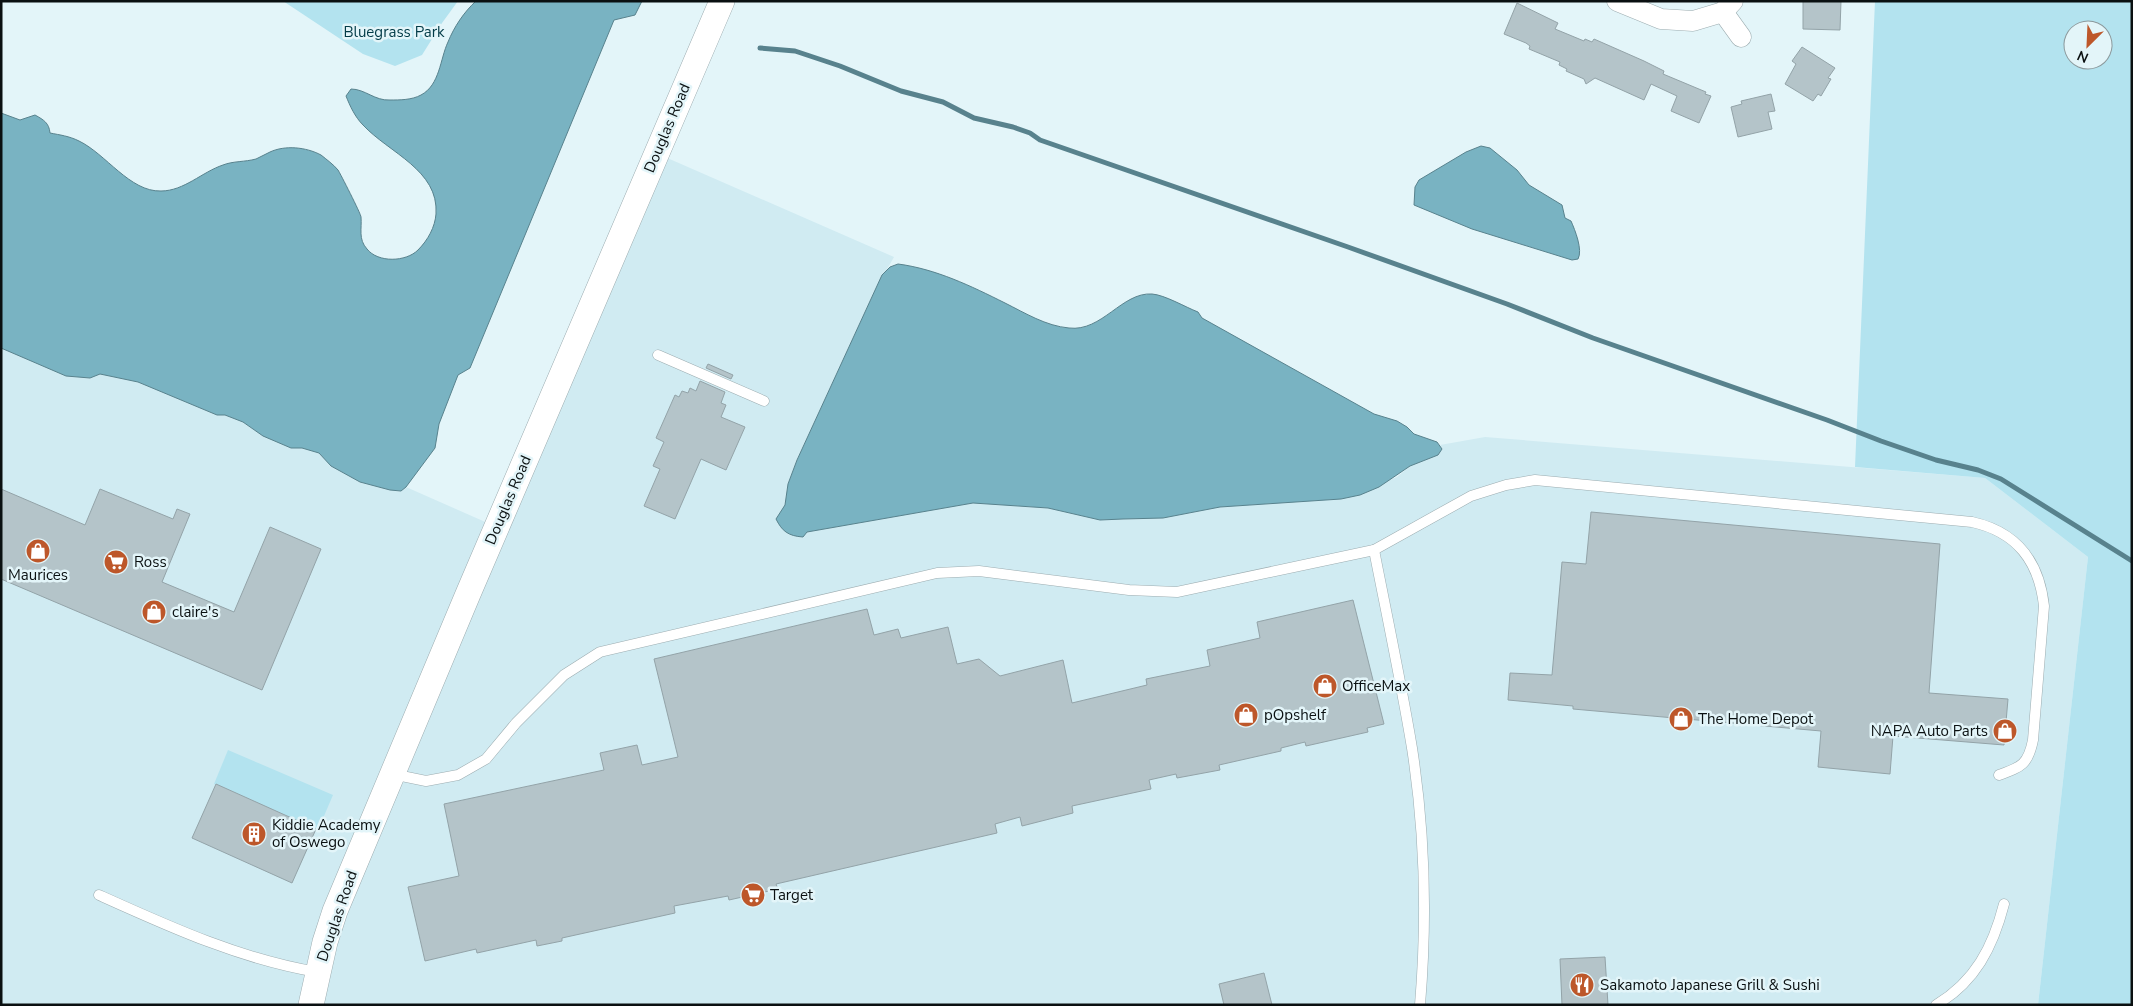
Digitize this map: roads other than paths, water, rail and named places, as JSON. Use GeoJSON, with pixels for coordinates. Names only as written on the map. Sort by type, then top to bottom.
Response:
{"type":"FeatureCollection","features":[{"type":"Feature","properties":{"kind":"street","name":"Douglas Road"},"geometry":{"type":"LineString","coordinates":[[311,1005],[335,910],[722,1]]}},
{"type":"Feature","properties":{"kind":"street"},"geometry":{"type":"LineString","coordinates":[[1617,1],[1661,19],[1693,21],[1728,7],[1741,38]]}},
{"type":"Feature","properties":{"kind":"lane"},"geometry":{"type":"LineString","coordinates":[[658,355],[764,401]]}},
{"type":"Feature","properties":{"kind":"lane"},"geometry":{"type":"LineString","coordinates":[[392,774],[426,781],[458,775],[486,759],[516,723],[564,675],[600,652],[936,573],[979,571],[1119,589],[1177,592],[1374,550],[1471,496],[1506,485],[1535,480],[1962,521],[1985,525],[1997,530],[2011,539],[2030,560],[2042,589],[2044,606],[2031,752],[2021,767],[1998,775]]}},
{"type":"Feature","properties":{"kind":"lane"},"geometry":{"type":"LineString","coordinates":[[1374,550],[1412,749],[1419,814],[1424,889],[1425,952],[1420,1005]]}},
{"type":"Feature","properties":{"kind":"lane"},"geometry":{"type":"LineString","coordinates":[[99,895],[178,931],[214,944],[290,967],[318,972]]}},
{"type":"Feature","properties":{"kind":"lane"},"geometry":{"type":"LineString","coordinates":[[1936,1005],[1952,996],[1973,975],[1998,926],[2004,904]]}},
{"type":"Feature","properties":{"kind":"waterway"},"geometry":{"type":"LineString","coordinates":[[760,48],[795,51],[840,66],[901,91],[943,102],[974,118],[1030,133],[1040,140],[1348,247],[1507,304],[1593,338],[1827,420],[1881,441],[1936,460],[1978,470],[2001,479],[2132,561]]}},
{"type":"Feature","properties":{"kind":"place","name":"Maurices"},"geometry":{"type":"Point","coordinates":[38,551]}},
{"type":"Feature","properties":{"kind":"place","name":"Ross"},"geometry":{"type":"Point","coordinates":[116,562]}},
{"type":"Feature","properties":{"kind":"place","name":"claire's"},"geometry":{"type":"Point","coordinates":[154,612]}},
{"type":"Feature","properties":{"kind":"place","name":"OfficeMax"},"geometry":{"type":"Point","coordinates":[1325,686]}},
{"type":"Feature","properties":{"kind":"place","name":"pOpshelf"},"geometry":{"type":"Point","coordinates":[1246,715]}},
{"type":"Feature","properties":{"kind":"place","name":"The Home Depot"},"geometry":{"type":"Point","coordinates":[1681,719]}},
{"type":"Feature","properties":{"kind":"place","name":"NAPA Auto Parts"},"geometry":{"type":"Point","coordinates":[2005,731]}},
{"type":"Feature","properties":{"kind":"place","name":"Kiddie Academy of Oswego"},"geometry":{"type":"Point","coordinates":[254,834]}},
{"type":"Feature","properties":{"kind":"place","name":"Target"},"geometry":{"type":"Point","coordinates":[753,895]}},
{"type":"Feature","properties":{"kind":"place","name":"Sakamoto Japanese Grill & Sushi"},"geometry":{"type":"Point","coordinates":[1582,985]}},
{"type":"Feature","properties":{"kind":"park label","name":"Bluegrass Park"},"geometry":{"type":"Point","coordinates":[394,32]}}]}
